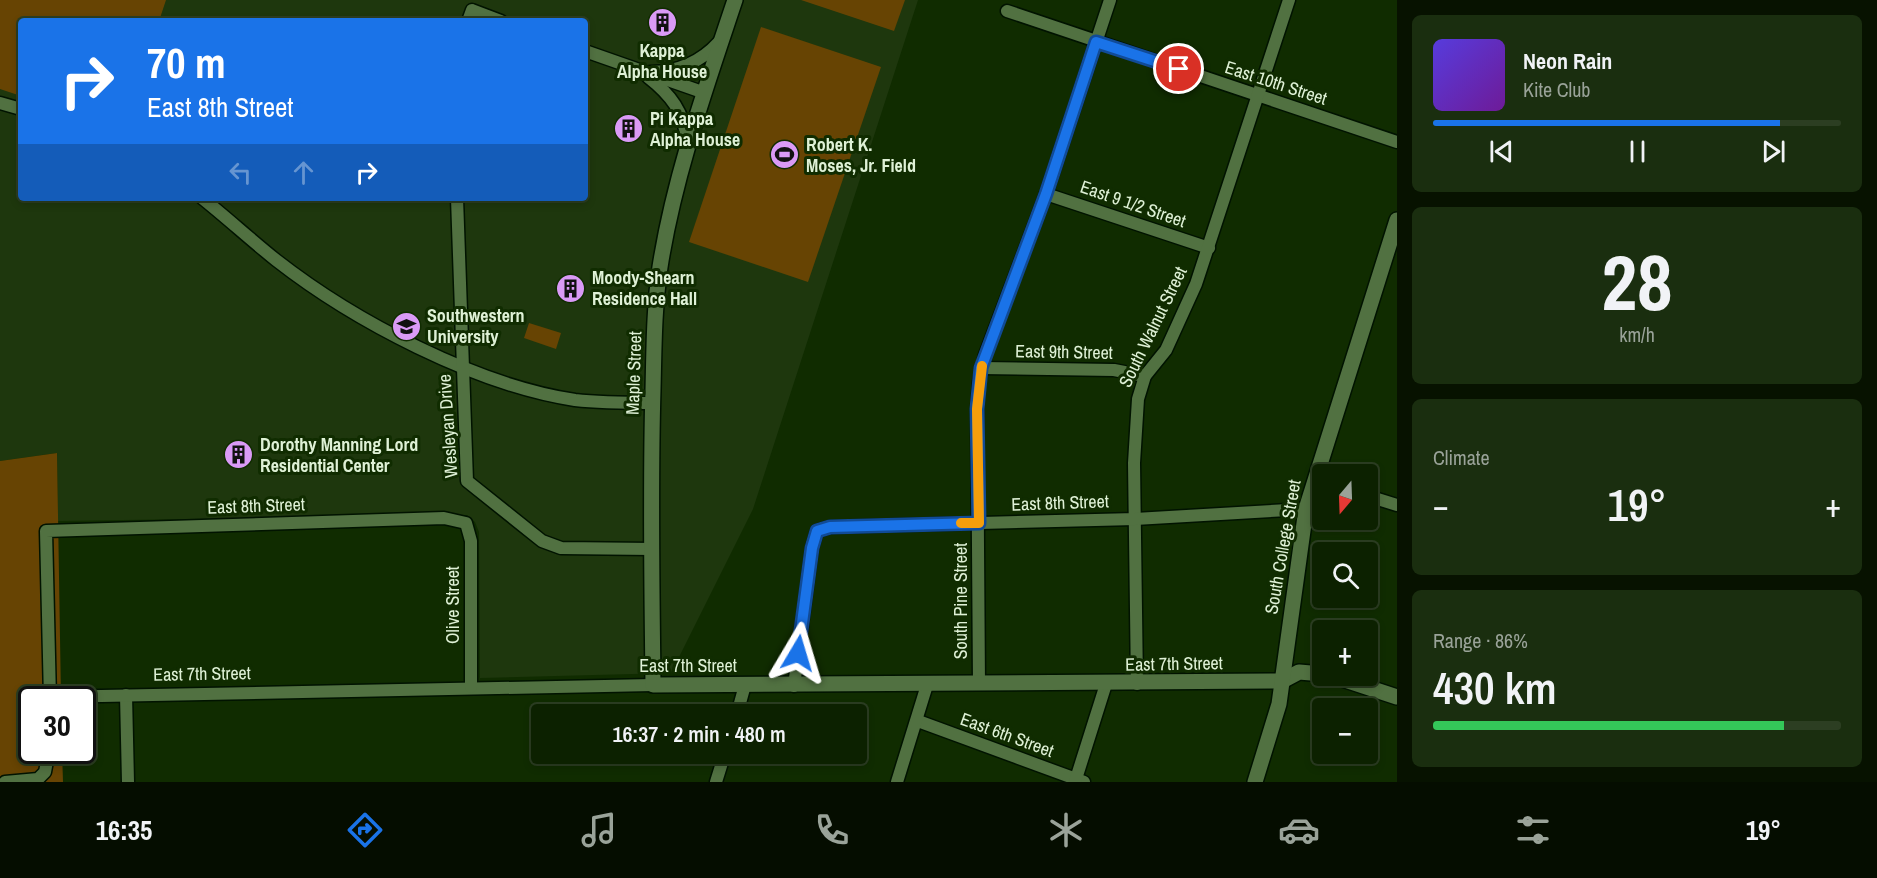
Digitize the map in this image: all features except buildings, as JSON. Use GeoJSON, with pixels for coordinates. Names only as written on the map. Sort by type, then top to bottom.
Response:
{"type":"FeatureCollection","features":[{"type":"Feature","properties":{"kind":"street","name":"Maple Street"},"geometry":{"type":"LineString","coordinates":[[653,685],[652,404],[660,268],[667,230],[688,151],[735,0]]}},
{"type":"Feature","properties":{"kind":"street","name":"South Pine Street"},"geometry":{"type":"LineString","coordinates":[[979,684],[977,409],[981,368],[1046,194],[1110,0]]}},
{"type":"Feature","properties":{"kind":"street","name":"South Walnut Street"},"geometry":{"type":"LineString","coordinates":[[1137,684],[1135,434],[1138,399],[1145,376],[1166,350],[1175,331],[1209,248],[1289,0]]}},
{"type":"Feature","properties":{"kind":"street","name":"East 10th Street"},"geometry":{"type":"LineString","coordinates":[[1007,11],[1397,142]]}},
{"type":"Feature","properties":{"kind":"street"},"geometry":{"type":"LineString","coordinates":[[640,71],[675,69],[705,58],[722,39]]}},
{"type":"Feature","properties":{"kind":"street"},"geometry":{"type":"LineString","coordinates":[[588,52],[705,93]]}},
{"type":"Feature","properties":{"kind":"street"},"geometry":{"type":"LineString","coordinates":[[640,71],[665,90],[682,115],[688,151]]}},
{"type":"Feature","properties":{"kind":"street"},"geometry":{"type":"LineString","coordinates":[[0,103],[18,108]]}},
{"type":"Feature","properties":{"kind":"street","name":"East 9 1/2 Street"},"geometry":{"type":"LineString","coordinates":[[1046,194],[1209,248]]}},
{"type":"Feature","properties":{"kind":"street"},"geometry":{"type":"LineString","coordinates":[[206,201],[276,260],[328,297],[462,368],[512,386],[574,400],[652,404]]}},
{"type":"Feature","properties":{"kind":"street","name":"Wesleyan Drive"},"geometry":{"type":"LineString","coordinates":[[458,201],[467,482],[542,541],[561,548],[652,549]]}},
{"type":"Feature","properties":{"kind":"street","name":"South College Street"},"geometry":{"type":"LineString","coordinates":[[1324,464],[1397,220]]}},
{"type":"Feature","properties":{"kind":"street","name":"East 9th Street"},"geometry":{"type":"LineString","coordinates":[[981,368],[1114,370],[1145,376]]}},
{"type":"Feature","properties":{"kind":"street","name":"South College Street"},"geometry":{"type":"LineString","coordinates":[[1255,782],[1279,704],[1306,509],[1312,497]]}},
{"type":"Feature","properties":{"kind":"street"},"geometry":{"type":"LineString","coordinates":[[1378,499],[1397,505]]}},
{"type":"Feature","properties":{"kind":"street","name":"East 8th Street"},"geometry":{"type":"LineString","coordinates":[[794,686],[812,548],[817,531],[830,527],[1135,519],[1306,509]]}},
{"type":"Feature","properties":{"kind":"street","name":"East 8th Street"},"geometry":{"type":"LineString","coordinates":[[50,686],[46,531],[444,518],[466,524]]}},
{"type":"Feature","properties":{"kind":"street","name":"Olive Street"},"geometry":{"type":"LineString","coordinates":[[466,524],[471,541],[471,687]]}},
{"type":"Feature","properties":{"kind":"street","name":"East 7th Street"},"geometry":{"type":"LineString","coordinates":[[96,696],[471,687],[1137,684],[1282,681],[1299,672],[1312,673]]}},
{"type":"Feature","properties":{"kind":"street"},"geometry":{"type":"LineString","coordinates":[[1078,781],[1106,684]]}},
{"type":"Feature","properties":{"kind":"street"},"geometry":{"type":"LineString","coordinates":[[739,704],[745,685]]}},
{"type":"Feature","properties":{"kind":"street"},"geometry":{"type":"LineString","coordinates":[[897,782],[918,721],[927,686]]}},
{"type":"Feature","properties":{"kind":"street"},"geometry":{"type":"LineString","coordinates":[[1364,686],[1397,697]]}},
{"type":"Feature","properties":{"kind":"street"},"geometry":{"type":"LineString","coordinates":[[126,695],[128,782]]}},
{"type":"Feature","properties":{"kind":"street","name":"East 6th Street"},"geometry":{"type":"LineString","coordinates":[[918,721],[1078,781]]}},
{"type":"Feature","properties":{"kind":"street"},"geometry":{"type":"LineString","coordinates":[[4,782],[38,779],[45,772],[46,764]]}},
{"type":"Feature","properties":{"kind":"street"},"geometry":{"type":"LineString","coordinates":[[716,782],[722,764]]}},
{"type":"Feature","properties":{"kind":"shaded area","name":"Southwestern University"},"geometry":{"type":"Polygon","coordinates":[[[0,0],[918,0],[753,509],[671,673],[480,678],[479,532],[475,522],[467,515],[58,521],[57,453],[0,461],[0,0]]]}},
{"type":"Feature","properties":{"kind":"shaded area"},"geometry":{"type":"Polygon","coordinates":[[[0,0],[166,0],[160,18],[18,18],[18,95],[0,89],[0,0]]]}},
{"type":"Feature","properties":{"kind":"shaded area"},"geometry":{"type":"Polygon","coordinates":[[[801,0],[905,0],[894,31],[801,0]]]}},
{"type":"Feature","properties":{"kind":"shaded area","name":"Robert K. Moses, Jr. Field"},"geometry":{"type":"Polygon","coordinates":[[[761,27],[881,67],[808,282],[689,242],[761,27]]]}},
{"type":"Feature","properties":{"kind":"shaded area"},"geometry":{"type":"Polygon","coordinates":[[[529,323],[561,333],[556,349],[524,338],[529,323]]]}},
{"type":"Feature","properties":{"kind":"shaded area"},"geometry":{"type":"Polygon","coordinates":[[[57,453],[61,686],[18,686],[18,764],[62,764],[63,782],[0,782],[0,461],[57,453]]]}},
{"type":"Feature","properties":{"kind":"slow traffic"},"geometry":{"type":"LineString","coordinates":[[961,523],[979,523],[977,409],[982,366]]}},
{"type":"Feature","properties":{"kind":"place","name":"Kappa Alpha House"},"geometry":{"type":"Point","coordinates":[662,22]}},
{"type":"Feature","properties":{"kind":"place","name":"Pi Kappa Alpha House"},"geometry":{"type":"Point","coordinates":[629,129]}},
{"type":"Feature","properties":{"kind":"place","name":"Robert K. Moses, Jr. Field"},"geometry":{"type":"Point","coordinates":[785,155]}},
{"type":"Feature","properties":{"kind":"place","name":"Moody-Shearn Residence Hall"},"geometry":{"type":"Point","coordinates":[571,288]}},
{"type":"Feature","properties":{"kind":"place","name":"Southwestern University"},"geometry":{"type":"Point","coordinates":[406,326]}},
{"type":"Feature","properties":{"kind":"place","name":"Dorothy Manning Lord Residential Center"},"geometry":{"type":"Point","coordinates":[239,455]}},
{"type":"Feature","properties":{"kind":"route"},"geometry":{"type":"LineString","coordinates":[[798,653],[812,548],[817,531],[830,527],[979,523],[977,409],[981,368],[1046,194],[1096,42],[1179,69]]}}]}
